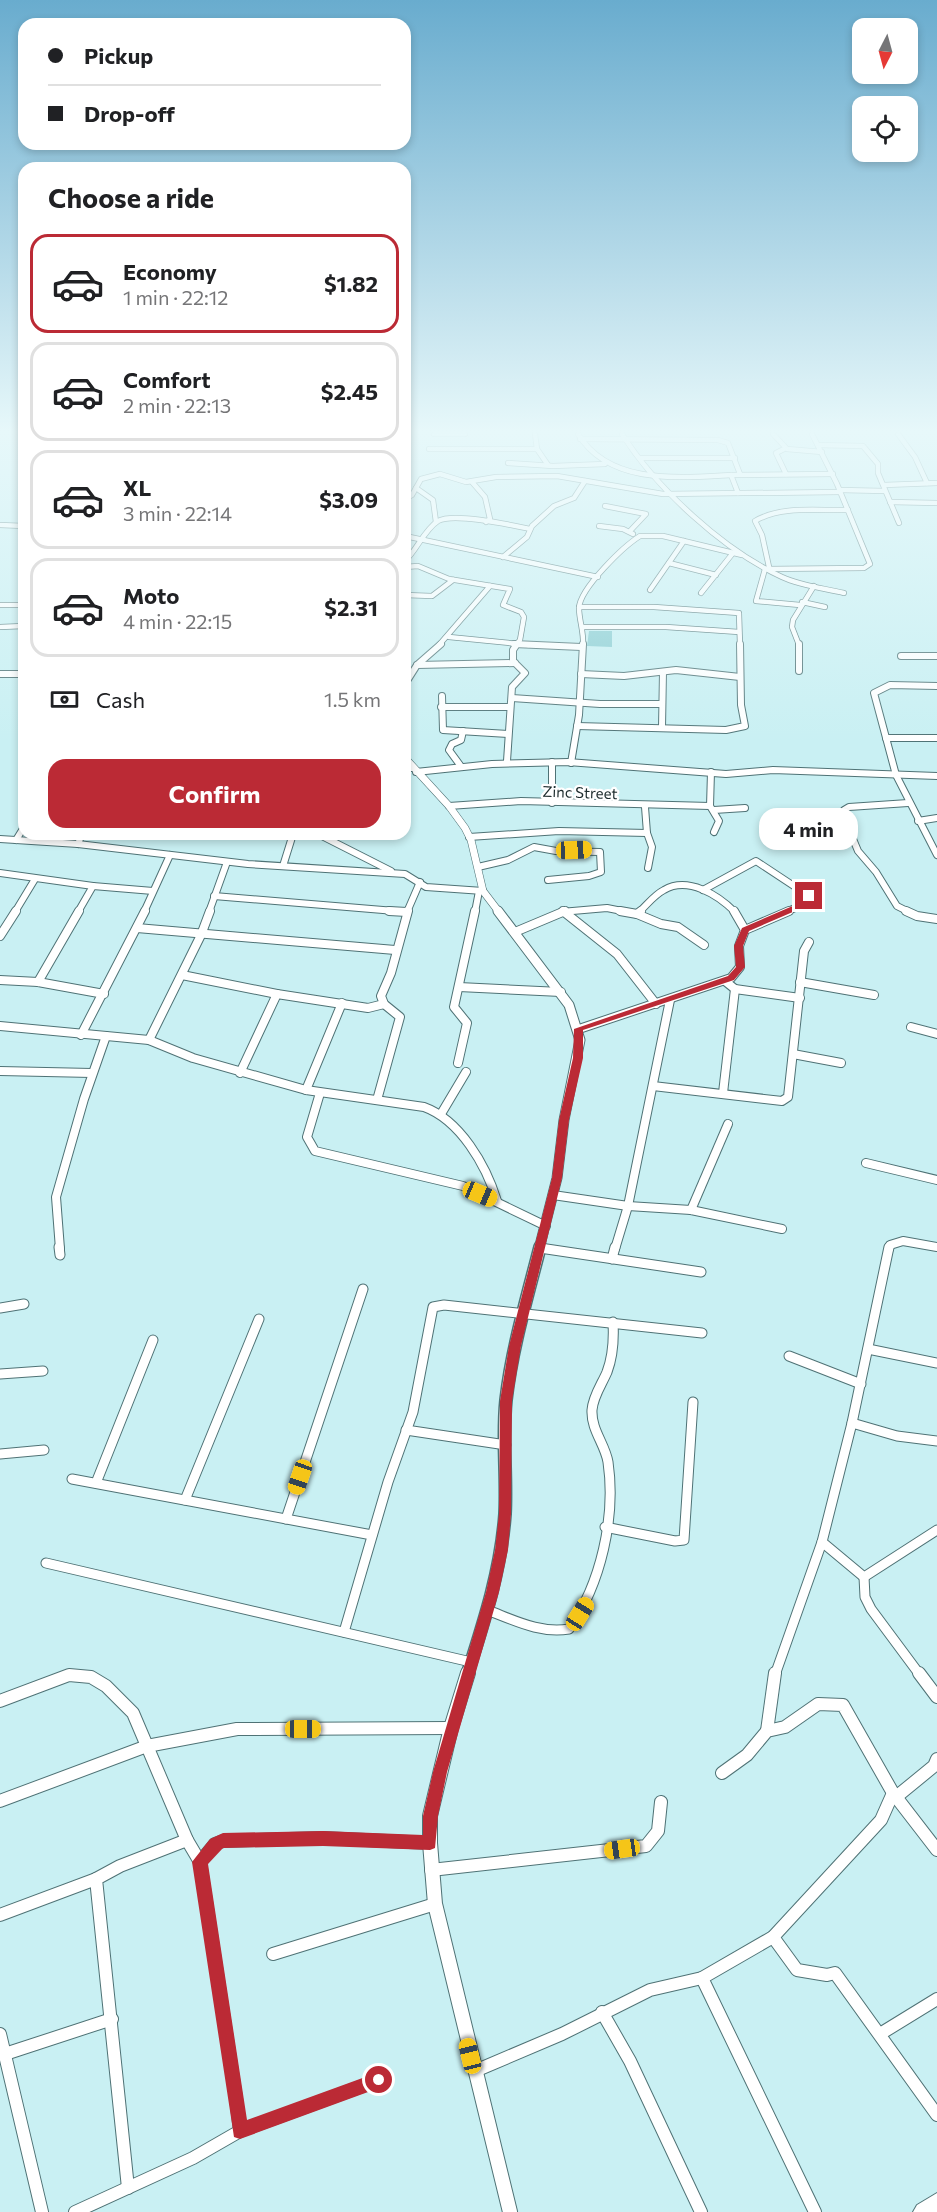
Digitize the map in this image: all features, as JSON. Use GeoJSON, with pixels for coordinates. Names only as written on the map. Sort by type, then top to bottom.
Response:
{"type":"FeatureCollection","features":[{"type":"Feature","properties":{"kind":"main road"},"geometry":{"type":"LineString","coordinates":[[924,2212],[937,2203]]}},
{"type":"Feature","properties":{"kind":"street"},"geometry":{"type":"LineString","coordinates":[[411,537],[598,577]]}},
{"type":"Feature","properties":{"kind":"street"},"geometry":{"type":"LineString","coordinates":[[411,554],[425,537]]}},
{"type":"Feature","properties":{"kind":"street"},"geometry":{"type":"LineString","coordinates":[[503,557],[527,537]]}},
{"type":"Feature","properties":{"kind":"street"},"geometry":{"type":"LineString","coordinates":[[572,763],[580,703],[583,627],[579,607],[582,597],[598,577],[636,537]]}},
{"type":"Feature","properties":{"kind":"street"},"geometry":{"type":"LineString","coordinates":[[666,537],[742,555]]}},
{"type":"Feature","properties":{"kind":"street"},"geometry":{"type":"LineString","coordinates":[[722,537],[742,555],[781,577],[844,593]]}},
{"type":"Feature","properties":{"kind":"street"},"geometry":{"type":"LineString","coordinates":[[761,537],[767,568],[756,601],[825,607]]}},
{"type":"Feature","properties":{"kind":"street"},"geometry":{"type":"LineString","coordinates":[[767,568],[868,566],[858,537]]}},
{"type":"Feature","properties":{"kind":"street"},"geometry":{"type":"LineString","coordinates":[[650,590],[684,541]]}},
{"type":"Feature","properties":{"kind":"street"},"geometry":{"type":"LineString","coordinates":[[719,549],[731,545]]}},
{"type":"Feature","properties":{"kind":"street"},"geometry":{"type":"LineString","coordinates":[[701,593],[733,553]]}},
{"type":"Feature","properties":{"kind":"street"},"geometry":{"type":"LineString","coordinates":[[669,563],[716,575]]}},
{"type":"Feature","properties":{"kind":"street"},"geometry":{"type":"LineString","coordinates":[[411,567],[423,566],[453,580],[475,581],[510,589],[503,605],[523,615],[519,643],[513,650],[515,663]]}},
{"type":"Feature","properties":{"kind":"street"},"geometry":{"type":"LineString","coordinates":[[587,575],[593,585]]}},
{"type":"Feature","properties":{"kind":"street"},"geometry":{"type":"LineString","coordinates":[[411,596],[422,598],[442,593],[453,580]]}},
{"type":"Feature","properties":{"kind":"street"},"geometry":{"type":"LineString","coordinates":[[411,674],[417,665],[449,637],[456,623],[465,618],[490,586]]}},
{"type":"Feature","properties":{"kind":"street"},"geometry":{"type":"LineString","coordinates":[[799,671],[799,641],[793,635],[792,621],[814,586]]}},
{"type":"Feature","properties":{"kind":"street"},"geometry":{"type":"LineString","coordinates":[[0,605],[18,605]]}},
{"type":"Feature","properties":{"kind":"street"},"geometry":{"type":"LineString","coordinates":[[577,726],[744,728],[739,613],[579,607]]}},
{"type":"Feature","properties":{"kind":"street"},"geometry":{"type":"LineString","coordinates":[[0,627],[18,626]]}},
{"type":"Feature","properties":{"kind":"street"},"geometry":{"type":"LineString","coordinates":[[583,627],[666,627],[739,632]]}},
{"type":"Feature","properties":{"kind":"street"},"geometry":{"type":"LineString","coordinates":[[449,637],[581,647]]}},
{"type":"Feature","properties":{"kind":"street"},"geometry":{"type":"LineString","coordinates":[[901,656],[937,656]]}},
{"type":"Feature","properties":{"kind":"street"},"geometry":{"type":"LineString","coordinates":[[417,665],[515,663],[522,667],[525,674],[512,687],[507,761]]}},
{"type":"Feature","properties":{"kind":"street"},"geometry":{"type":"LineString","coordinates":[[581,674],[624,676],[699,671],[740,677]]}},
{"type":"Feature","properties":{"kind":"street"},"geometry":{"type":"LineString","coordinates":[[662,727],[661,704],[665,686],[663,672]]}},
{"type":"Feature","properties":{"kind":"street"},"geometry":{"type":"LineString","coordinates":[[0,674],[18,674]]}},
{"type":"Feature","properties":{"kind":"street"},"geometry":{"type":"LineString","coordinates":[[937,686],[890,685],[874,692],[897,775],[908,803],[937,855]]}},
{"type":"Feature","properties":{"kind":"street"},"geometry":{"type":"LineString","coordinates":[[442,696],[441,728],[508,734]]}},
{"type":"Feature","properties":{"kind":"street"},"geometry":{"type":"LineString","coordinates":[[512,698],[580,703],[661,704]]}},
{"type":"Feature","properties":{"kind":"street"},"geometry":{"type":"LineString","coordinates":[[441,707],[509,707]]}},
{"type":"Feature","properties":{"kind":"street"},"geometry":{"type":"LineString","coordinates":[[460,765],[449,750],[452,744],[461,740],[463,731]]}},
{"type":"Feature","properties":{"kind":"street"},"geometry":{"type":"LineString","coordinates":[[886,738],[937,738]]}},
{"type":"Feature","properties":{"kind":"street"},"geometry":{"type":"LineString","coordinates":[[411,766],[507,761],[637,765],[727,774],[768,770],[937,776]]}},
{"type":"Feature","properties":{"kind":"street"},"geometry":{"type":"LineString","coordinates":[[552,762],[552,802]]}},
{"type":"Feature","properties":{"kind":"street"},"geometry":{"type":"LineString","coordinates":[[411,768],[449,806],[469,837],[478,867],[481,891],[454,1007],[467,1023],[458,1063]]}},
{"type":"Feature","properties":{"kind":"street"},"geometry":{"type":"LineString","coordinates":[[711,772],[712,808],[719,820],[714,832]]}},
{"type":"Feature","properties":{"kind":"street","name":"Zinc Street"},"geometry":{"type":"LineString","coordinates":[[449,806],[474,802],[552,802],[645,807],[745,808]]}},
{"type":"Feature","properties":{"kind":"street"},"geometry":{"type":"LineString","coordinates":[[908,803],[849,807],[844,810],[843,815],[858,851],[876,872],[897,906],[917,916],[937,919]]}},
{"type":"Feature","properties":{"kind":"street"},"geometry":{"type":"LineString","coordinates":[[645,807],[647,833],[652,847],[648,868]]}},
{"type":"Feature","properties":{"kind":"street"},"geometry":{"type":"LineString","coordinates":[[918,820],[937,818]]}},
{"type":"Feature","properties":{"kind":"street"},"geometry":{"type":"LineString","coordinates":[[469,837],[559,831],[647,833]]}},
{"type":"Feature","properties":{"kind":"street"},"geometry":{"type":"LineString","coordinates":[[0,839],[78,844],[226,862],[395,873],[409,875],[426,887],[481,891],[561,992],[579,1029],[578,1058],[564,1120],[553,1196],[524,1314],[506,1401],[501,1550],[487,1610],[451,1728],[430,1816],[431,1870],[435,1904],[474,2072],[510,2212]]}},
{"type":"Feature","properties":{"kind":"street"},"geometry":{"type":"LineString","coordinates":[[78,844],[80,840]]}},
{"type":"Feature","properties":{"kind":"street"},"geometry":{"type":"LineString","coordinates":[[283,866],[291,840]]}},
{"type":"Feature","properties":{"kind":"street"},"geometry":{"type":"LineString","coordinates":[[330,840],[395,873]]}},
{"type":"Feature","properties":{"kind":"street"},"geometry":{"type":"LineString","coordinates":[[478,867],[508,860],[534,847],[556,851],[593,850],[600,852],[601,872],[589,876],[548,880]]}},
{"type":"Feature","properties":{"kind":"street"},"geometry":{"type":"LineString","coordinates":[[81,1035],[137,928],[170,855]]}},
{"type":"Feature","properties":{"kind":"street"},"geometry":{"type":"LineString","coordinates":[[579,1029],[725,981],[740,967],[738,946],[745,930],[806,903],[809,896],[756,861],[750,862],[703,890]]}},
{"type":"Feature","properties":{"kind":"street"},"geometry":{"type":"LineString","coordinates":[[149,1040],[201,935],[226,862]]}},
{"type":"Feature","properties":{"kind":"street"},"geometry":{"type":"LineString","coordinates":[[0,873],[93,886],[153,891]]}},
{"type":"Feature","properties":{"kind":"street"},"geometry":{"type":"LineString","coordinates":[[0,936],[35,879]]}},
{"type":"Feature","properties":{"kind":"street"},"geometry":{"type":"LineString","coordinates":[[377,1100],[400,1017],[384,1004],[381,996],[392,969],[394,950],[407,912],[420,882]]}},
{"type":"Feature","properties":{"kind":"street"},"geometry":{"type":"LineString","coordinates":[[637,914],[668,887],[681,885],[703,890],[729,904],[745,930]]}},
{"type":"Feature","properties":{"kind":"street"},"geometry":{"type":"LineString","coordinates":[[38,982],[93,886]]}},
{"type":"Feature","properties":{"kind":"street"},"geometry":{"type":"LineString","coordinates":[[214,896],[407,912]]}},
{"type":"Feature","properties":{"kind":"street"},"geometry":{"type":"LineString","coordinates":[[515,932],[545,921],[563,911],[607,908],[637,914],[661,924],[678,927],[704,945]]}},
{"type":"Feature","properties":{"kind":"street"},"geometry":{"type":"LineString","coordinates":[[563,911],[616,954],[656,1004]]}},
{"type":"Feature","properties":{"kind":"street"},"geometry":{"type":"LineString","coordinates":[[137,928],[394,950]]}},
{"type":"Feature","properties":{"kind":"street"},"geometry":{"type":"LineString","coordinates":[[653,1086],[782,1101],[788,1097],[804,951],[809,942]]}},
{"type":"Feature","properties":{"kind":"street"},"geometry":{"type":"LineString","coordinates":[[182,975],[277,994],[368,1008],[384,1004]]}},
{"type":"Feature","properties":{"kind":"street"},"geometry":{"type":"LineString","coordinates":[[0,980],[38,982],[104,994]]}},
{"type":"Feature","properties":{"kind":"street"},"geometry":{"type":"LineString","coordinates":[[725,981],[735,989],[800,998]]}},
{"type":"Feature","properties":{"kind":"street"},"geometry":{"type":"LineString","coordinates":[[800,982],[874,995]]}},
{"type":"Feature","properties":{"kind":"street"},"geometry":{"type":"LineString","coordinates":[[459,987],[561,992]]}},
{"type":"Feature","properties":{"kind":"street"},"geometry":{"type":"LineString","coordinates":[[723,1093],[735,989]]}},
{"type":"Feature","properties":{"kind":"street"},"geometry":{"type":"LineString","coordinates":[[240,1073],[277,994]]}},
{"type":"Feature","properties":{"kind":"street"},"geometry":{"type":"LineString","coordinates":[[612,1259],[628,1206],[670,1000]]}},
{"type":"Feature","properties":{"kind":"street"},"geometry":{"type":"LineString","coordinates":[[306,1090],[342,1003]]}},
{"type":"Feature","properties":{"kind":"street"},"geometry":{"type":"LineString","coordinates":[[0,1026],[149,1040],[193,1059],[306,1090],[412,1104],[441,1114],[485,1171],[494,1186],[497,1201]]}},
{"type":"Feature","properties":{"kind":"street"},"geometry":{"type":"LineString","coordinates":[[911,1027],[937,1034]]}},
{"type":"Feature","properties":{"kind":"street"},"geometry":{"type":"LineString","coordinates":[[60,1255],[56,1197],[92,1073],[106,1036]]}},
{"type":"Feature","properties":{"kind":"street"},"geometry":{"type":"LineString","coordinates":[[793,1054],[841,1063]]}},
{"type":"Feature","properties":{"kind":"street"},"geometry":{"type":"LineString","coordinates":[[0,1071],[92,1073]]}},
{"type":"Feature","properties":{"kind":"street"},"geometry":{"type":"LineString","coordinates":[[441,1114],[455,1094],[466,1072]]}},
{"type":"Feature","properties":{"kind":"street"},"geometry":{"type":"LineString","coordinates":[[320,1093],[307,1137],[315,1151],[463,1186],[546,1226]]}},
{"type":"Feature","properties":{"kind":"street"},"geometry":{"type":"LineString","coordinates":[[691,1210],[728,1124]]}},
{"type":"Feature","properties":{"kind":"street"},"geometry":{"type":"LineString","coordinates":[[866,1163],[937,1180]]}},
{"type":"Feature","properties":{"kind":"street"},"geometry":{"type":"LineString","coordinates":[[553,1196],[628,1206],[691,1210],[782,1229]]}},
{"type":"Feature","properties":{"kind":"street"},"geometry":{"type":"LineString","coordinates":[[722,1773],[747,1755],[767,1731],[772,1685],[780,1655],[822,1542],[861,1384],[890,1245],[903,1241],[937,1247]]}},
{"type":"Feature","properties":{"kind":"street"},"geometry":{"type":"LineString","coordinates":[[540,1248],[701,1272]]}},
{"type":"Feature","properties":{"kind":"street"},"geometry":{"type":"LineString","coordinates":[[286,1519],[363,1289]]}},
{"type":"Feature","properties":{"kind":"street"},"geometry":{"type":"LineString","coordinates":[[0,1308],[24,1304]]}},
{"type":"Feature","properties":{"kind":"street"},"geometry":{"type":"LineString","coordinates":[[344,1632],[406,1430],[424,1362],[433,1307],[444,1305],[702,1333]]}},
{"type":"Feature","properties":{"kind":"street"},"geometry":{"type":"LineString","coordinates":[[185,1500],[260,1319]]}},
{"type":"Feature","properties":{"kind":"street"},"geometry":{"type":"LineString","coordinates":[[487,1610],[545,1631],[569,1629],[587,1603],[605,1527],[608,1462],[591,1423],[596,1395],[611,1360],[614,1343],[613,1322]]}},
{"type":"Feature","properties":{"kind":"street"},"geometry":{"type":"LineString","coordinates":[[96,1483],[153,1340]]}},
{"type":"Feature","properties":{"kind":"street"},"geometry":{"type":"LineString","coordinates":[[868,1349],[937,1364]]}},
{"type":"Feature","properties":{"kind":"street"},"geometry":{"type":"LineString","coordinates":[[789,1356],[861,1384]]}},
{"type":"Feature","properties":{"kind":"street"},"geometry":{"type":"LineString","coordinates":[[0,1374],[43,1371]]}},
{"type":"Feature","properties":{"kind":"street"},"geometry":{"type":"LineString","coordinates":[[605,1527],[675,1541],[684,1540],[693,1402]]}},
{"type":"Feature","properties":{"kind":"street"},"geometry":{"type":"LineString","coordinates":[[852,1423],[897,1436],[937,1441]]}},
{"type":"Feature","properties":{"kind":"street"},"geometry":{"type":"LineString","coordinates":[[406,1430],[506,1445]]}},
{"type":"Feature","properties":{"kind":"street"},"geometry":{"type":"LineString","coordinates":[[0,1454],[44,1450]]}},
{"type":"Feature","properties":{"kind":"street"},"geometry":{"type":"LineString","coordinates":[[72,1479],[372,1535]]}},
{"type":"Feature","properties":{"kind":"street"},"geometry":{"type":"LineString","coordinates":[[864,1577],[937,1530]]}},
{"type":"Feature","properties":{"kind":"street"},"geometry":{"type":"LineString","coordinates":[[822,1542],[864,1577],[865,1597],[871,1609],[937,1697]]}},
{"type":"Feature","properties":{"kind":"street"},"geometry":{"type":"LineString","coordinates":[[46,1563],[471,1662]]}},
{"type":"Feature","properties":{"kind":"street"},"geometry":{"type":"LineString","coordinates":[[0,1701],[69,1675],[91,1677],[106,1686],[133,1713],[187,1840],[200,1862],[240,2131]]}},
{"type":"Feature","properties":{"kind":"street"},"geometry":{"type":"LineString","coordinates":[[767,1731],[785,1727],[818,1704],[843,1705],[894,1795],[937,1850]]}},
{"type":"Feature","properties":{"kind":"street"},"geometry":{"type":"LineString","coordinates":[[0,1801],[147,1746],[237,1730],[451,1728]]}},
{"type":"Feature","properties":{"kind":"street"},"geometry":{"type":"LineString","coordinates":[[474,2072],[562,2034],[650,1990],[702,1978],[773,1937],[881,1820],[894,1795],[934,1766],[937,1759]]}},
{"type":"Feature","properties":{"kind":"street"},"geometry":{"type":"LineString","coordinates":[[431,1870],[646,1846],[658,1831],[661,1802]]}},
{"type":"Feature","properties":{"kind":"street"},"geometry":{"type":"LineString","coordinates":[[200,1862],[215,1844],[223,1840],[323,1839],[430,1843]]}},
{"type":"Feature","properties":{"kind":"street"},"geometry":{"type":"LineString","coordinates":[[0,1916],[96,1879],[120,1866],[187,1840]]}},
{"type":"Feature","properties":{"kind":"street"},"geometry":{"type":"LineString","coordinates":[[96,1879],[128,2188]]}},
{"type":"Feature","properties":{"kind":"street"},"geometry":{"type":"LineString","coordinates":[[273,1954],[435,1904]]}},
{"type":"Feature","properties":{"kind":"street"},"geometry":{"type":"LineString","coordinates":[[773,1937],[797,1970],[821,1975],[835,1974],[937,2115]]}},
{"type":"Feature","properties":{"kind":"street"},"geometry":{"type":"LineString","coordinates":[[702,1978],[815,2212]]}},
{"type":"Feature","properties":{"kind":"street"},"geometry":{"type":"LineString","coordinates":[[880,2034],[937,1999]]}},
{"type":"Feature","properties":{"kind":"street"},"geometry":{"type":"LineString","coordinates":[[602,2013],[630,2061],[700,2212]]}},
{"type":"Feature","properties":{"kind":"street"},"geometry":{"type":"LineString","coordinates":[[5,2054],[112,2019]]}},
{"type":"Feature","properties":{"kind":"street"},"geometry":{"type":"LineString","coordinates":[[0,2034],[42,2212]]}},
{"type":"Feature","properties":{"kind":"street"},"geometry":{"type":"LineString","coordinates":[[75,2212],[90,2209],[128,2188],[193,2158],[240,2131],[379,2080]]}},
{"type":"Feature","properties":{"kind":"shaded area"},"geometry":{"type":"Polygon","coordinates":[[[589,631],[612,631],[612,647],[587,646],[589,631]]]}},
{"type":"Feature","properties":{"kind":"route"},"geometry":{"type":"LineString","coordinates":[[379,2080],[240,2131],[200,1862],[215,1844],[223,1840],[323,1839],[430,1843],[430,1816],[440,1772],[459,1700],[493,1592],[501,1550],[505,1514],[504,1423],[506,1401],[515,1346],[557,1178],[564,1120],[578,1058],[579,1029],[731,978],[740,967],[738,946],[745,930],[784,915],[809,901],[809,896]]}}]}
